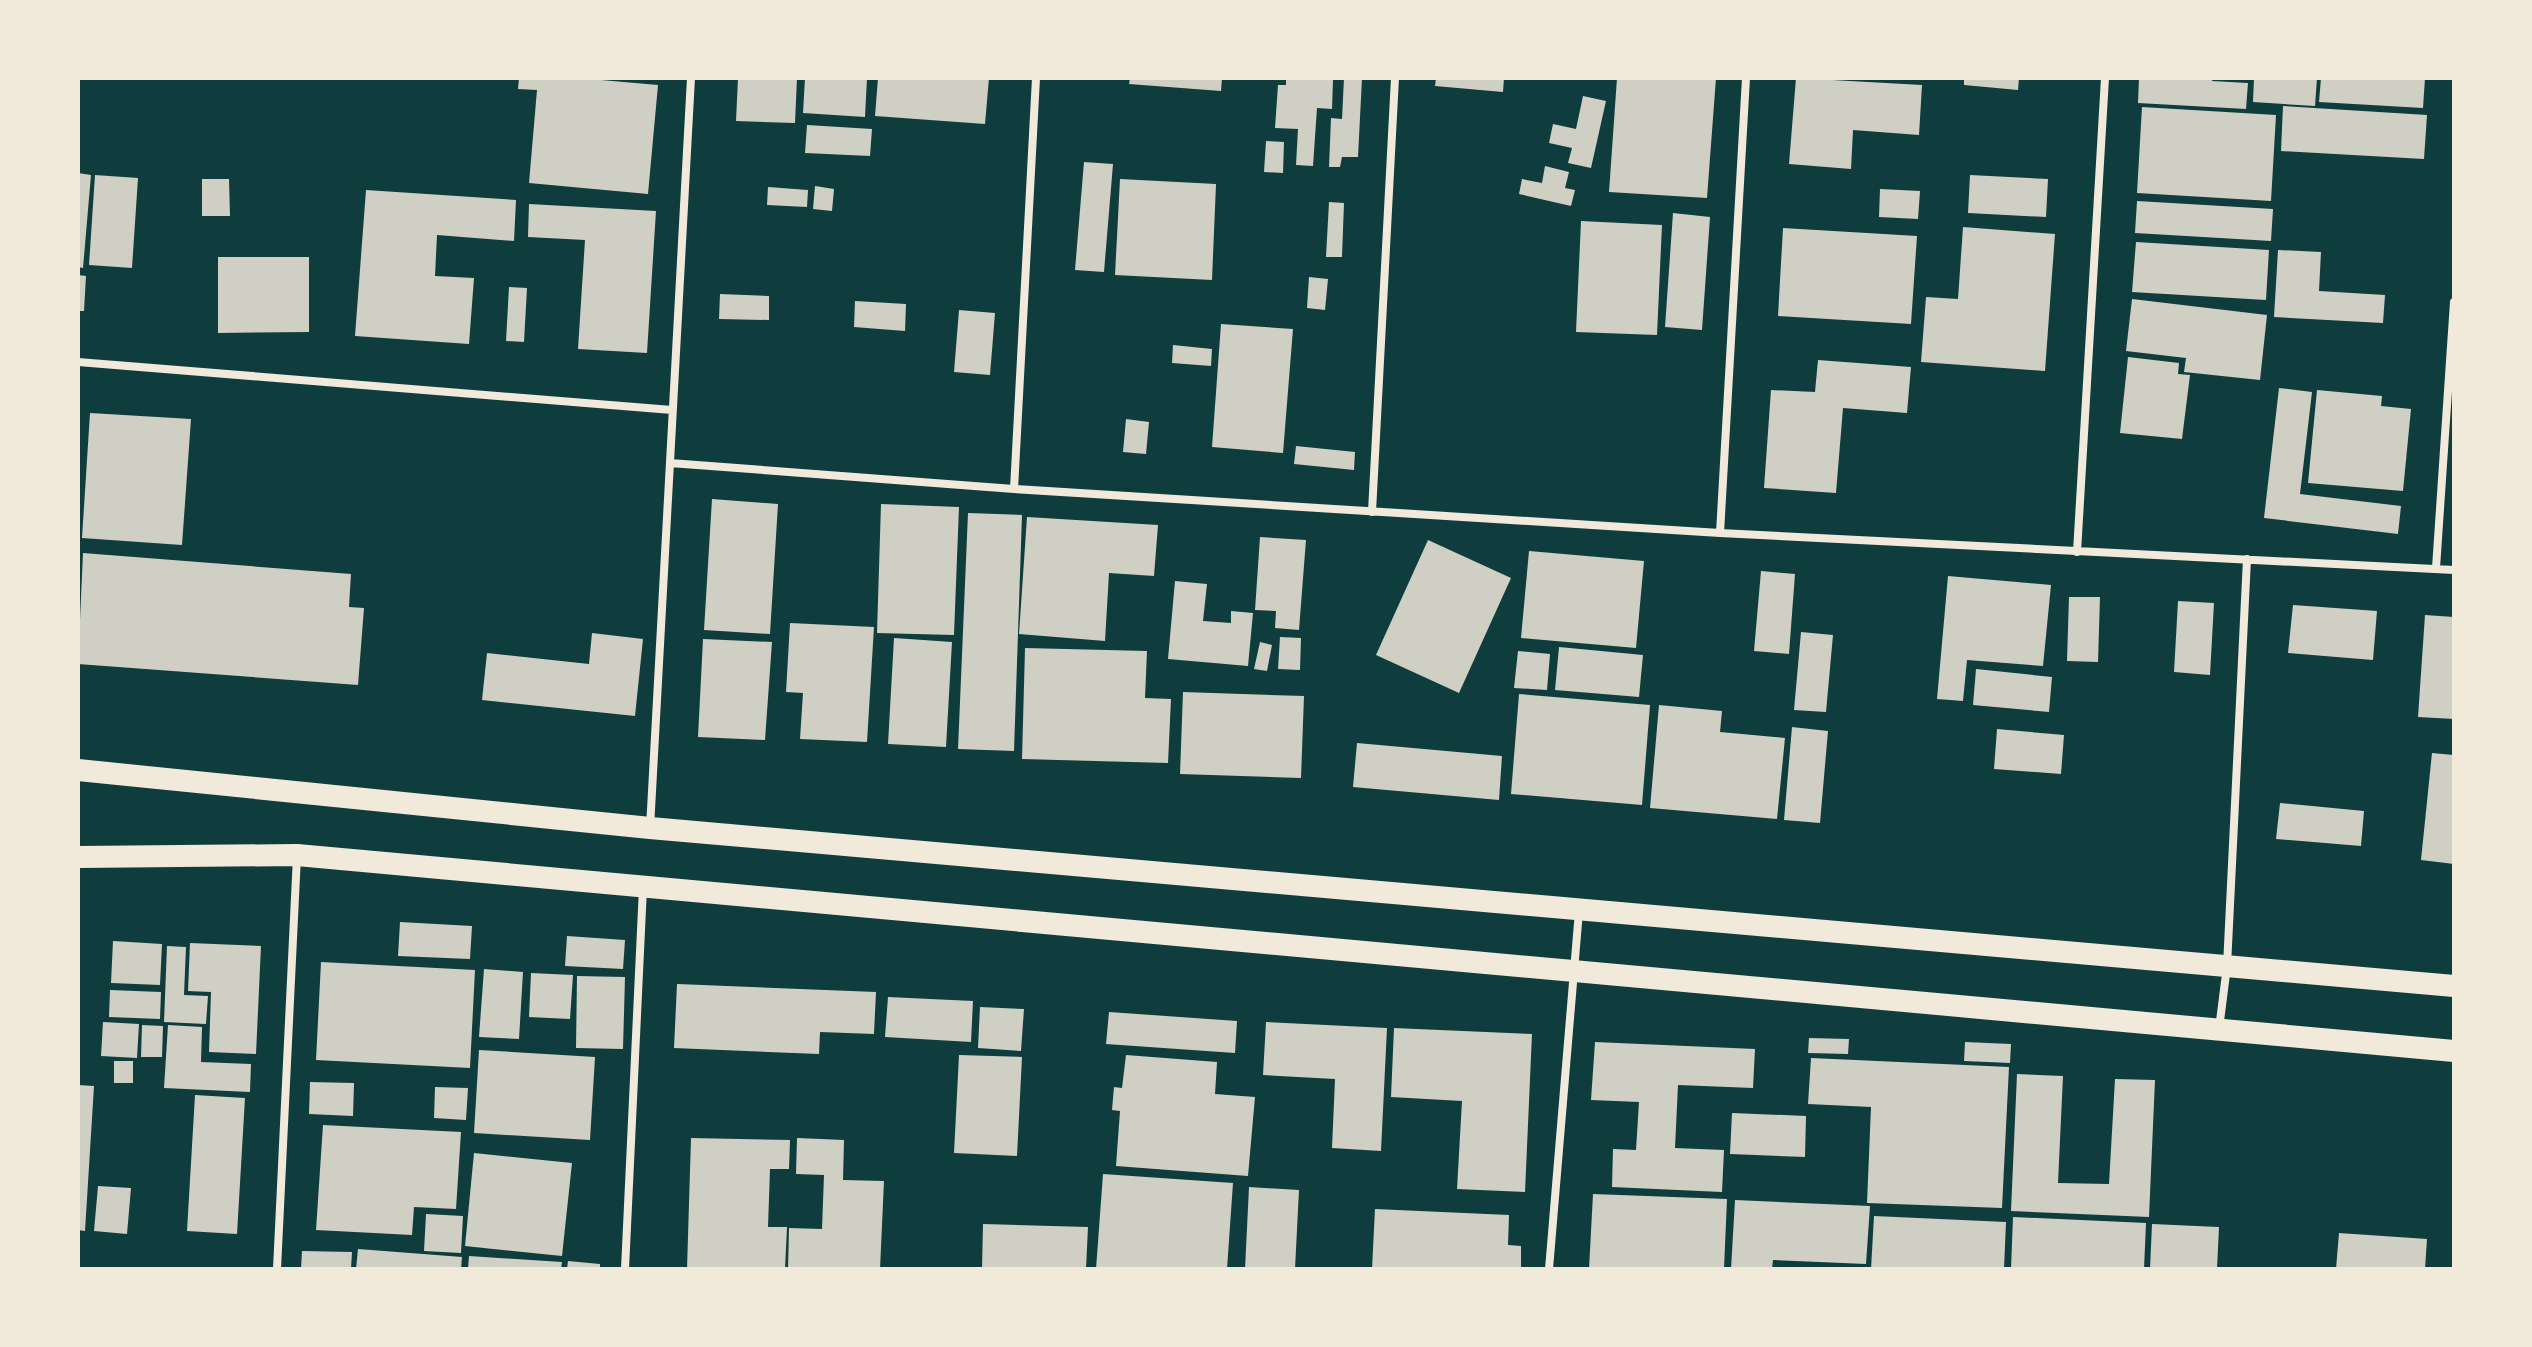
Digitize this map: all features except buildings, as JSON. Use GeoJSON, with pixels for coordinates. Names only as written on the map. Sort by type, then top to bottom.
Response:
{"type":"FeatureCollection","features":[{"type":"Feature","properties":{"kind":"highway"},"geometry":{"type":"LineString","coordinates":[[78,770],[650,828],[2454,986]]}},
{"type":"Feature","properties":{"kind":"highway"},"geometry":{"type":"LineString","coordinates":[[78,857],[297,855],[2454,1051]]}},
{"type":"Feature","properties":{"kind":"street"},"geometry":{"type":"LineString","coordinates":[[650,828],[691,78]]}},
{"type":"Feature","properties":{"kind":"street"},"geometry":{"type":"LineString","coordinates":[[1014,489],[1036,78]]}},
{"type":"Feature","properties":{"kind":"street"},"geometry":{"type":"LineString","coordinates":[[1372,512],[1395,78]]}},
{"type":"Feature","properties":{"kind":"street"},"geometry":{"type":"LineString","coordinates":[[1720,533],[1746,78]]}},
{"type":"Feature","properties":{"kind":"street"},"geometry":{"type":"LineString","coordinates":[[2077,552],[2105,78]]}},
{"type":"Feature","properties":{"kind":"street"},"geometry":{"type":"LineString","coordinates":[[2436,568],[2454,302]]}},
{"type":"Feature","properties":{"kind":"street"},"geometry":{"type":"LineString","coordinates":[[78,362],[672,410]]}},
{"type":"Feature","properties":{"kind":"street"},"geometry":{"type":"LineString","coordinates":[[670,463],[1014,489],[1720,533],[2454,570]]}},
{"type":"Feature","properties":{"kind":"street"},"geometry":{"type":"LineString","coordinates":[[2219,1030],[2227,966],[2247,559]]}},
{"type":"Feature","properties":{"kind":"street"},"geometry":{"type":"LineString","coordinates":[[277,1269],[297,855]]}},
{"type":"Feature","properties":{"kind":"street"},"geometry":{"type":"LineString","coordinates":[[625,1269],[643,887]]}},
{"type":"Feature","properties":{"kind":"street"},"geometry":{"type":"LineString","coordinates":[[1549,1269],[1579,909]]}}]}
